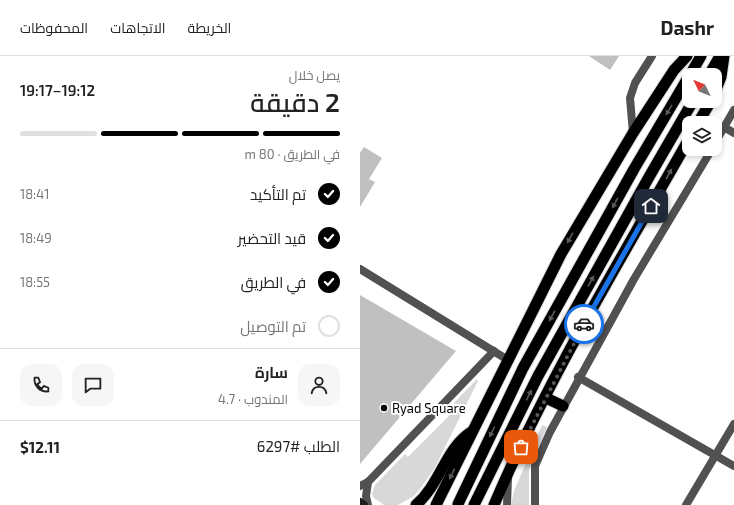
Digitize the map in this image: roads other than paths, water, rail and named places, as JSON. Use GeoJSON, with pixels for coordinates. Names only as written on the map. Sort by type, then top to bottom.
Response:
{"type":"FeatureCollection","features":[{"type":"Feature","properties":{"kind":"highway"},"geometry":{"type":"LineString","coordinates":[[436,505],[561,254],[633,133],[674,70],[687,56]]}},
{"type":"Feature","properties":{"kind":"highway"},"geometry":{"type":"LineString","coordinates":[[694,68],[701,56]]}},
{"type":"Feature","properties":{"kind":"highway"},"geometry":{"type":"LineString","coordinates":[[713,68],[720,56]]}},
{"type":"Feature","properties":{"kind":"highway"},"geometry":{"type":"LineString","coordinates":[[722,69],[724,56]]}},
{"type":"Feature","properties":{"kind":"highway"},"geometry":{"type":"LineString","coordinates":[[458,504],[523,368],[634,169],[682,88]]}},
{"type":"Feature","properties":{"kind":"highway"},"geometry":{"type":"LineString","coordinates":[[474,505],[538,376],[689,108]]}},
{"type":"Feature","properties":{"kind":"highway"},"geometry":{"type":"LineString","coordinates":[[494,505],[508,471],[575,341],[682,151]]}},
{"type":"Feature","properties":{"kind":"highway"},"geometry":{"type":"LineString","coordinates":[[546,398],[563,406]]}},
{"type":"Feature","properties":{"kind":"highway"},"geometry":{"type":"LineString","coordinates":[[416,505],[436,483],[453,449],[473,431]]}},
{"type":"Feature","properties":{"kind":"main road"},"geometry":{"type":"LineString","coordinates":[[360,502],[364,505]]}},
{"type":"Feature","properties":{"kind":"street"},"geometry":{"type":"LineString","coordinates":[[633,133],[630,98],[635,83],[652,56]]}},
{"type":"Feature","properties":{"kind":"street"},"geometry":{"type":"LineString","coordinates":[[722,131],[734,110]]}},
{"type":"Feature","properties":{"kind":"street"},"geometry":{"type":"LineString","coordinates":[[724,127],[734,133]]}},
{"type":"Feature","properties":{"kind":"street"},"geometry":{"type":"LineString","coordinates":[[535,505],[536,466],[544,445],[563,406],[634,279],[708,156]]}},
{"type":"Feature","properties":{"kind":"street"},"geometry":{"type":"LineString","coordinates":[[360,269],[508,360]]}},
{"type":"Feature","properties":{"kind":"street"},"geometry":{"type":"LineString","coordinates":[[360,486],[368,482],[494,351]]}},
{"type":"Feature","properties":{"kind":"street"},"geometry":{"type":"LineString","coordinates":[[578,377],[734,466]]}},
{"type":"Feature","properties":{"kind":"street"},"geometry":{"type":"LineString","coordinates":[[686,505],[734,424]]}},
{"type":"Feature","properties":{"kind":"street"},"geometry":{"type":"LineString","coordinates":[[507,505],[508,471]]}},
{"type":"Feature","properties":{"kind":"street"},"geometry":{"type":"LineString","coordinates":[[368,482],[366,496],[368,505]]}},
{"type":"Feature","properties":{"kind":"place","name":"Ryad Square"},"geometry":{"type":"Point","coordinates":[384,408]}}]}
